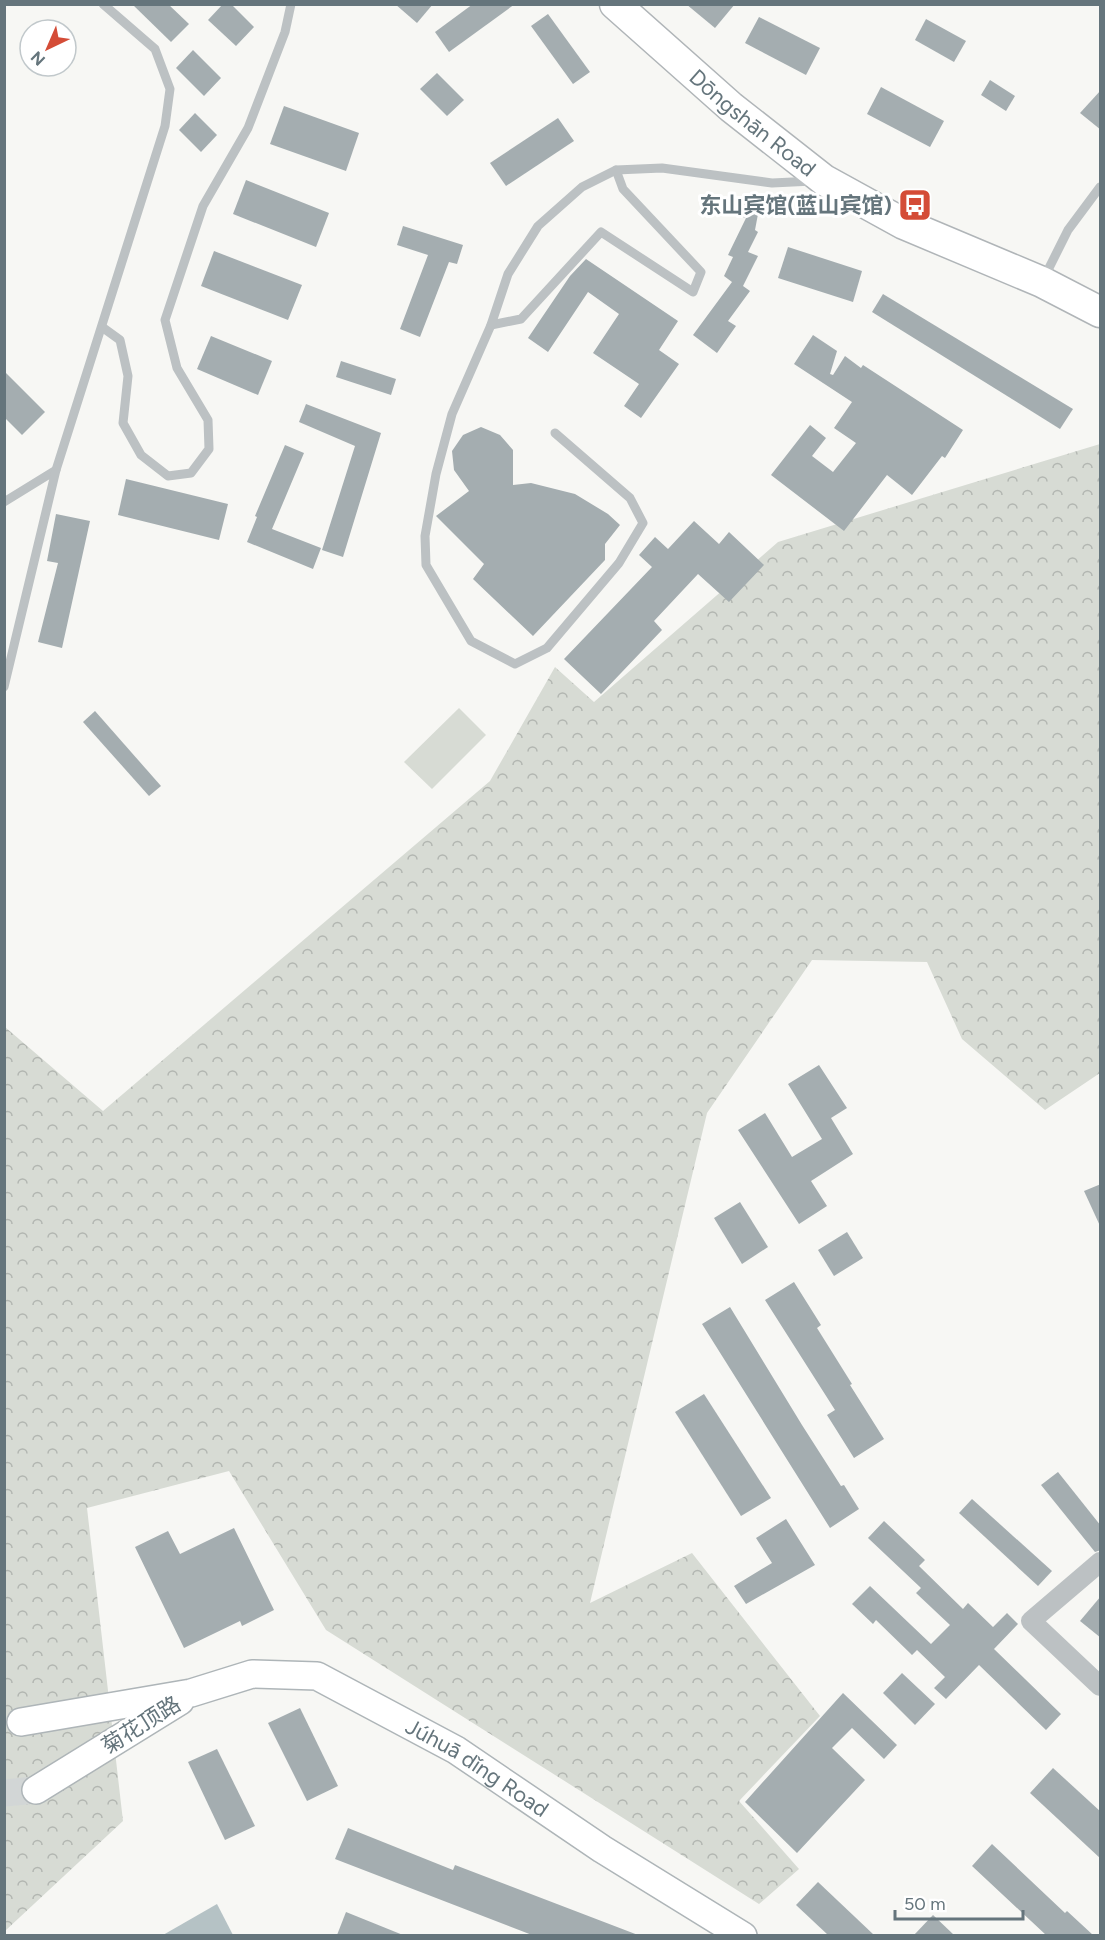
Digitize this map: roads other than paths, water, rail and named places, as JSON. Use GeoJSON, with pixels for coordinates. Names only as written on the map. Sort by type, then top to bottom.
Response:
{"type":"FeatureCollection","features":[{"type":"Feature","properties":{"kind":"main road","name":"Dōngshān Road"},"geometry":{"type":"LineString","coordinates":[[615,4],[731,107],[824,180],[903,224],[1042,282],[1101,312]]}},
{"type":"Feature","properties":{"kind":"street"},"geometry":{"type":"LineString","coordinates":[[1101,1562],[1031,1621],[1101,1686]]}},
{"type":"Feature","properties":{"kind":"street","name":"Júhuā dǐng Road"},"geometry":{"type":"LineString","coordinates":[[191,1693],[252,1674],[317,1676],[456,1750],[602,1849],[743,1935]]}},
{"type":"Feature","properties":{"kind":"street","name":"菊花顶路"},"geometry":{"type":"LineString","coordinates":[[21,1722],[191,1693]]}},
{"type":"Feature","properties":{"kind":"street","name":"菊花顶路"},"geometry":{"type":"LineString","coordinates":[[36,1790],[191,1693]]}},
{"type":"Feature","properties":{"kind":"lane"},"geometry":{"type":"LineString","coordinates":[[4,687],[56,470],[165,126],[170,89],[155,49],[103,4]]}},
{"type":"Feature","properties":{"kind":"lane"},"geometry":{"type":"LineString","coordinates":[[102,327],[120,339],[128,376],[123,423],[141,455],[168,476],[191,473],[209,449],[208,420],[177,368],[165,320],[203,206],[248,128],[285,32],[291,4]]}},
{"type":"Feature","properties":{"kind":"lane"},"geometry":{"type":"LineString","coordinates":[[555,432],[630,498],[643,523],[619,563],[547,648],[515,664],[471,641],[426,565],[425,536],[436,474],[452,414],[491,325],[508,274],[538,226],[582,187],[616,170],[662,168],[772,183],[824,180]]}},
{"type":"Feature","properties":{"kind":"lane"},"geometry":{"type":"LineString","coordinates":[[491,325],[521,319],[601,232],[693,292],[701,272],[623,189],[616,170]]}},
{"type":"Feature","properties":{"kind":"lane"},"geometry":{"type":"LineString","coordinates":[[1042,282],[1068,230],[1101,187]]}},
{"type":"Feature","properties":{"kind":"lane"},"geometry":{"type":"LineString","coordinates":[[4,502],[56,470]]}},
{"type":"Feature","properties":{"kind":"tunnel"},"geometry":{"type":"LineString","coordinates":[[4,1793],[36,1790]]}},
{"type":"Feature","properties":{"kind":"place","name":"东山宾馆(蓝山宾馆)"},"geometry":{"type":"Point","coordinates":[915,205]}}]}
